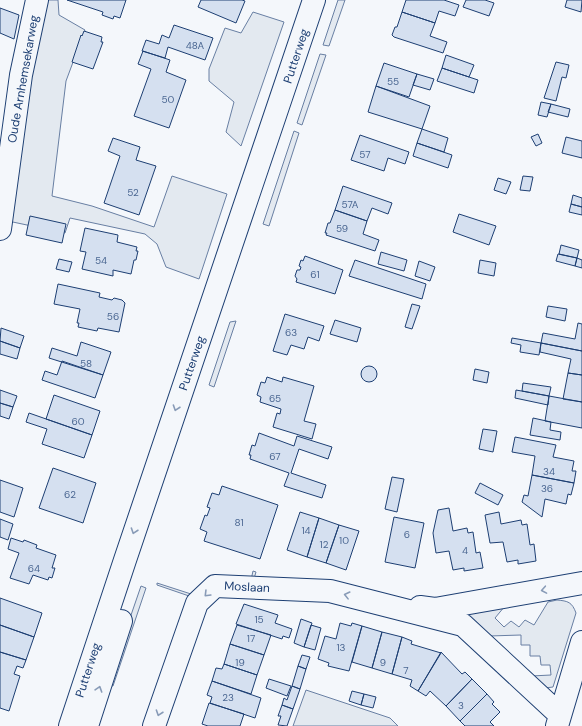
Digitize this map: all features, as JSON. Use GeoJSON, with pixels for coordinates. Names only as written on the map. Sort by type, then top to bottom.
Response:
{"type":"FeatureCollection","features":[{"type":"Feature","properties":{"kind":"main road","name":"Oude Arnhemsekarweg"},"geometry":{"type":"LineString","coordinates":[[0,229],[21,75],[37,0]]}},
{"type":"Feature","properties":{"kind":"main road","name":"Putterweg"},"geometry":{"type":"LineString","coordinates":[[70,726],[127,552],[314,0]]}},
{"type":"Feature","properties":{"kind":"main road","name":"Putterweg"},"geometry":{"type":"LineString","coordinates":[[87,726],[134,580],[330,0]]}},
{"type":"Feature","properties":{"kind":"main road","name":"Moslaan"},"geometry":{"type":"LineString","coordinates":[[385,605],[435,609],[582,583]]}},
{"type":"Feature","properties":{"kind":"main road","name":"Moslaan"},"geometry":{"type":"LineString","coordinates":[[154,726],[197,603],[215,586],[330,591],[463,625],[559,720]]}},
{"type":"Feature","properties":{"kind":"main road"},"geometry":{"type":"LineString","coordinates":[[559,720],[582,642]]}},
{"type":"Feature","properties":{"kind":"shaded area"},"geometry":{"type":"Polygon","coordinates":[[[47,0],[58,0],[59,15],[85,30],[66,81],[52,196],[92,206],[154,227],[172,176],[227,194],[199,279],[166,267],[157,244],[145,234],[70,218],[65,233],[8,221],[36,28],[47,0]]]}},
{"type":"Feature","properties":{"kind":"shaded area"},"geometry":{"type":"Polygon","coordinates":[[[338,0],[345,0],[329,46],[323,45],[338,0]]]}},
{"type":"Feature","properties":{"kind":"shaded area"},"geometry":{"type":"Polygon","coordinates":[[[253,12],[284,22],[241,146],[226,132],[234,102],[209,81],[209,69],[225,28],[241,33],[253,12]]]}},
{"type":"Feature","properties":{"kind":"shaded area"},"geometry":{"type":"Polygon","coordinates":[[[320,54],[326,55],[302,125],[297,123],[320,54]]]}},
{"type":"Feature","properties":{"kind":"shaded area"},"geometry":{"type":"Polygon","coordinates":[[[294,131],[299,133],[269,226],[263,224],[294,131]]]}},
{"type":"Feature","properties":{"kind":"shaded area"},"geometry":{"type":"Polygon","coordinates":[[[236,321],[214,387],[209,385],[230,322],[236,321]]]}},
{"type":"Feature","properties":{"kind":"shaded area"},"geometry":{"type":"Polygon","coordinates":[[[253,571],[256,572],[253,582],[192,597],[157,585],[157,583],[191,594],[206,581],[251,580],[253,571]]]}},
{"type":"Feature","properties":{"kind":"shaded area"},"geometry":{"type":"Polygon","coordinates":[[[141,586],[146,588],[113,686],[107,685],[141,586]]]}},
{"type":"Feature","properties":{"kind":"shaded area"},"geometry":{"type":"Polygon","coordinates":[[[557,600],[569,603],[573,606],[576,613],[553,687],[545,688],[531,676],[551,675],[550,665],[541,665],[540,656],[530,656],[530,645],[521,645],[521,635],[489,636],[465,617],[466,610],[505,606],[495,618],[504,627],[511,621],[519,627],[525,620],[534,625],[548,602],[557,600]]]}},
{"type":"Feature","properties":{"kind":"shaded area"},"geometry":{"type":"Polygon","coordinates":[[[306,690],[390,718],[398,726],[293,726],[306,690]]]}},
{"type":"Feature","properties":{"kind":"building"},"geometry":{"type":"Polygon","coordinates":[[[67,0],[126,0],[120,18],[114,16],[113,19],[102,15],[103,12],[67,0]]]}},
{"type":"Feature","properties":{"kind":"building"},"geometry":{"type":"Polygon","coordinates":[[[201,0],[245,1],[236,23],[198,7],[201,0]]]}},
{"type":"Feature","properties":{"kind":"building"},"geometry":{"type":"Polygon","coordinates":[[[406,0],[444,0],[459,5],[455,16],[439,11],[435,23],[402,12],[406,0]]]}},
{"type":"Feature","properties":{"kind":"building"},"geometry":{"type":"Polygon","coordinates":[[[466,0],[485,0],[494,3],[489,16],[463,7],[466,0]]]}},
{"type":"Feature","properties":{"kind":"building"},"geometry":{"type":"Polygon","coordinates":[[[567,0],[582,0],[581,12],[565,7],[567,0]]]}},
{"type":"Feature","properties":{"kind":"building"},"geometry":{"type":"Polygon","coordinates":[[[0,8],[19,15],[14,39],[0,33],[0,8]]]}},
{"type":"Feature","properties":{"kind":"building"},"geometry":{"type":"Polygon","coordinates":[[[402,12],[435,23],[430,36],[447,42],[443,53],[394,37],[392,35],[395,27],[397,27],[402,12]]]}},
{"type":"Feature","properties":{"kind":"building"},"geometry":{"type":"Polygon","coordinates":[[[174,25],[213,38],[205,60],[168,47],[165,58],[142,51],[146,40],[159,44],[162,35],[169,38],[174,25]]]}},
{"type":"Feature","properties":{"kind":"building"},"geometry":{"type":"Polygon","coordinates":[[[84,31],[102,37],[101,42],[103,42],[93,69],[72,62],[81,35],[82,36],[84,31]]]}},
{"type":"Feature","properties":{"kind":"building"},"geometry":{"type":"Polygon","coordinates":[[[143,51],[170,60],[166,72],[186,80],[169,128],[134,116],[151,69],[138,64],[143,51]]]}},
{"type":"Feature","properties":{"kind":"building"},"geometry":{"type":"Polygon","coordinates":[[[446,55],[474,65],[469,77],[442,68],[446,55]]]}},
{"type":"Feature","properties":{"kind":"building"},"geometry":{"type":"Polygon","coordinates":[[[556,62],[569,65],[566,78],[562,77],[556,101],[544,98],[556,62]]]}},
{"type":"Feature","properties":{"kind":"building"},"geometry":{"type":"Polygon","coordinates":[[[384,63],[417,74],[409,97],[376,86],[384,63]]]}},
{"type":"Feature","properties":{"kind":"building"},"geometry":{"type":"Polygon","coordinates":[[[442,68],[478,80],[474,93],[437,81],[442,68]]]}},
{"type":"Feature","properties":{"kind":"building"},"geometry":{"type":"Polygon","coordinates":[[[417,74],[434,79],[430,90],[413,85],[417,74]]]}},
{"type":"Feature","properties":{"kind":"building"},"geometry":{"type":"Polygon","coordinates":[[[376,86],[430,106],[422,129],[368,112],[376,86]]]}},
{"type":"Feature","properties":{"kind":"building"},"geometry":{"type":"Polygon","coordinates":[[[541,102],[551,104],[547,117],[538,115],[541,102]]]}},
{"type":"Feature","properties":{"kind":"building"},"geometry":{"type":"Polygon","coordinates":[[[551,104],[570,109],[568,117],[548,112],[551,104]]]}},
{"type":"Feature","properties":{"kind":"building"},"geometry":{"type":"Polygon","coordinates":[[[422,129],[448,138],[444,152],[417,143],[422,129]]]}},
{"type":"Feature","properties":{"kind":"building"},"geometry":{"type":"Polygon","coordinates":[[[538,134],[542,143],[536,146],[531,137],[538,134]]]}},
{"type":"Feature","properties":{"kind":"building"},"geometry":{"type":"Polygon","coordinates":[[[360,135],[409,152],[405,164],[388,158],[384,171],[351,160],[360,135]]]}},
{"type":"Feature","properties":{"kind":"building"},"geometry":{"type":"Polygon","coordinates":[[[566,137],[582,141],[582,158],[562,153],[566,137]]]}},
{"type":"Feature","properties":{"kind":"building"},"geometry":{"type":"Polygon","coordinates":[[[113,138],[140,147],[136,160],[156,166],[139,215],[104,203],[120,156],[108,151],[113,138]]]}},
{"type":"Feature","properties":{"kind":"building"},"geometry":{"type":"Polygon","coordinates":[[[417,143],[452,155],[448,168],[413,156],[417,143]]]}},
{"type":"Feature","properties":{"kind":"building"},"geometry":{"type":"Polygon","coordinates":[[[523,176],[533,177],[530,191],[520,190],[523,176]]]}},
{"type":"Feature","properties":{"kind":"building"},"geometry":{"type":"Polygon","coordinates":[[[498,178],[511,182],[506,194],[494,190],[498,178]]]}},
{"type":"Feature","properties":{"kind":"building"},"geometry":{"type":"Polygon","coordinates":[[[343,186],[392,203],[388,214],[372,208],[367,221],[335,210],[343,186]]]}},
{"type":"Feature","properties":{"kind":"building"},"geometry":{"type":"Polygon","coordinates":[[[573,195],[582,198],[582,207],[571,204],[573,195]]]}},
{"type":"Feature","properties":{"kind":"building"},"geometry":{"type":"Polygon","coordinates":[[[571,204],[582,207],[582,215],[569,212],[571,204]]]}},
{"type":"Feature","properties":{"kind":"building"},"geometry":{"type":"Polygon","coordinates":[[[335,210],[367,221],[363,234],[379,240],[375,251],[326,235],[327,233],[325,233],[328,223],[330,223],[335,210]]]}},
{"type":"Feature","properties":{"kind":"building"},"geometry":{"type":"Polygon","coordinates":[[[459,214],[496,226],[489,245],[453,232],[459,214]]]}},
{"type":"Feature","properties":{"kind":"building"},"geometry":{"type":"Polygon","coordinates":[[[30,216],[66,224],[62,243],[26,235],[30,216]]]}},
{"type":"Feature","properties":{"kind":"building"},"geometry":{"type":"Polygon","coordinates":[[[85,228],[118,235],[117,242],[137,247],[136,251],[138,251],[136,260],[134,260],[131,274],[113,270],[113,276],[82,269],[86,252],[80,251],[85,228]]]}},
{"type":"Feature","properties":{"kind":"building"},"geometry":{"type":"Polygon","coordinates":[[[561,245],[579,250],[577,258],[559,254],[561,245]]]}},
{"type":"Feature","properties":{"kind":"building"},"geometry":{"type":"Polygon","coordinates":[[[381,252],[407,260],[404,271],[378,264],[381,252]]]}},
{"type":"Feature","properties":{"kind":"building"},"geometry":{"type":"Polygon","coordinates":[[[558,254],[577,258],[575,266],[556,261],[558,254]]]}},
{"type":"Feature","properties":{"kind":"building"},"geometry":{"type":"Polygon","coordinates":[[[305,256],[343,270],[335,294],[296,282],[297,279],[295,276],[297,270],[300,270],[301,267],[299,266],[301,260],[303,261],[305,256]]]}},
{"type":"Feature","properties":{"kind":"building"},"geometry":{"type":"Polygon","coordinates":[[[577,258],[582,260],[582,268],[575,266],[577,258]]]}},
{"type":"Feature","properties":{"kind":"building"},"geometry":{"type":"Polygon","coordinates":[[[59,259],[72,262],[69,272],[56,269],[59,259]]]}},
{"type":"Feature","properties":{"kind":"building"},"geometry":{"type":"Polygon","coordinates":[[[355,260],[426,284],[422,299],[349,276],[355,260]]]}},
{"type":"Feature","properties":{"kind":"building"},"geometry":{"type":"Polygon","coordinates":[[[480,260],[496,263],[494,276],[478,273],[480,260]]]}},
{"type":"Feature","properties":{"kind":"building"},"geometry":{"type":"Polygon","coordinates":[[[419,261],[435,267],[430,281],[415,276],[419,261]]]}},
{"type":"Feature","properties":{"kind":"building"},"geometry":{"type":"Polygon","coordinates":[[[58,284],[100,293],[99,297],[112,300],[114,298],[122,300],[125,303],[119,332],[98,328],[97,331],[78,327],[79,323],[77,323],[80,309],[54,304],[58,284]]]}},
{"type":"Feature","properties":{"kind":"building"},"geometry":{"type":"Polygon","coordinates":[[[412,304],[420,306],[412,329],[405,327],[412,304]]]}},
{"type":"Feature","properties":{"kind":"building"},"geometry":{"type":"Polygon","coordinates":[[[548,306],[567,309],[565,321],[546,317],[548,306]]]}},
{"type":"Feature","properties":{"kind":"building"},"geometry":{"type":"Polygon","coordinates":[[[285,314],[324,326],[319,341],[308,337],[304,349],[291,345],[287,355],[273,351],[285,314]]]}},
{"type":"Feature","properties":{"kind":"building"},"geometry":{"type":"Polygon","coordinates":[[[335,320],[361,328],[357,342],[330,334],[335,320]]]}},
{"type":"Feature","properties":{"kind":"building"},"geometry":{"type":"Polygon","coordinates":[[[578,323],[582,324],[582,351],[541,343],[543,333],[575,339],[578,323]]]}},
{"type":"Feature","properties":{"kind":"building"},"geometry":{"type":"Polygon","coordinates":[[[1,328],[24,336],[20,348],[0,341],[1,328]]]}},
{"type":"Feature","properties":{"kind":"building"},"geometry":{"type":"Polygon","coordinates":[[[512,338],[541,343],[539,355],[520,352],[521,345],[511,343],[512,338]]]}},
{"type":"Feature","properties":{"kind":"building"},"geometry":{"type":"Polygon","coordinates":[[[0,341],[20,348],[17,359],[0,354],[0,341]]]}},
{"type":"Feature","properties":{"kind":"building"},"geometry":{"type":"Polygon","coordinates":[[[81,342],[111,352],[103,375],[49,358],[52,348],[77,356],[81,342]]]}},
{"type":"Feature","properties":{"kind":"building"},"geometry":{"type":"Polygon","coordinates":[[[541,343],[582,351],[582,375],[568,373],[571,359],[540,352],[541,343]]]}},
{"type":"Feature","properties":{"kind":"building"},"geometry":{"type":"Polygon","coordinates":[[[62,361],[103,375],[95,398],[42,380],[45,371],[57,375],[62,361]]]}},
{"type":"Feature","properties":{"kind":"building"},"geometry":{"type":"Polygon","coordinates":[[[366,366],[372,366],[377,371],[375,380],[372,382],[366,382],[361,377],[361,371],[366,366]]]}},
{"type":"Feature","properties":{"kind":"building"},"geometry":{"type":"Polygon","coordinates":[[[475,369],[489,372],[487,383],[473,380],[475,369]]]}},
{"type":"Feature","properties":{"kind":"building"},"geometry":{"type":"Polygon","coordinates":[[[568,373],[582,375],[582,402],[563,399],[568,373]]]}},
{"type":"Feature","properties":{"kind":"building"},"geometry":{"type":"Polygon","coordinates":[[[267,377],[282,382],[283,377],[314,386],[304,421],[316,424],[312,439],[273,427],[277,413],[280,414],[281,409],[260,402],[261,397],[257,395],[261,382],[265,383],[267,377]]]}},
{"type":"Feature","properties":{"kind":"building"},"geometry":{"type":"Polygon","coordinates":[[[523,383],[551,387],[549,396],[522,391],[523,383]]]}},
{"type":"Feature","properties":{"kind":"building"},"geometry":{"type":"Polygon","coordinates":[[[0,390],[17,396],[13,407],[0,403],[0,390]]]}},
{"type":"Feature","properties":{"kind":"building"},"geometry":{"type":"Polygon","coordinates":[[[516,390],[549,396],[548,405],[515,398],[516,390]]]}},
{"type":"Feature","properties":{"kind":"building"},"geometry":{"type":"Polygon","coordinates":[[[54,395],[100,411],[92,435],[46,419],[54,395]]]}},
{"type":"Feature","properties":{"kind":"building"},"geometry":{"type":"Polygon","coordinates":[[[549,396],[582,402],[582,428],[545,421],[549,396]]]}},
{"type":"Feature","properties":{"kind":"building"},"geometry":{"type":"Polygon","coordinates":[[[0,403],[13,407],[9,419],[0,416],[0,403]]]}},
{"type":"Feature","properties":{"kind":"building"},"geometry":{"type":"Polygon","coordinates":[[[29,413],[92,435],[84,458],[42,444],[47,429],[26,422],[29,413]]]}},
{"type":"Feature","properties":{"kind":"building"},"geometry":{"type":"Polygon","coordinates":[[[533,418],[551,422],[550,430],[561,432],[560,440],[530,435],[533,418]]]}},
{"type":"Feature","properties":{"kind":"building"},"geometry":{"type":"Polygon","coordinates":[[[483,429],[497,431],[493,452],[479,449],[483,429]]]}},
{"type":"Feature","properties":{"kind":"building"},"geometry":{"type":"Polygon","coordinates":[[[259,433],[294,446],[297,436],[332,447],[328,459],[299,449],[291,473],[326,485],[322,498],[284,486],[289,473],[250,459],[251,455],[249,455],[252,445],[255,446],[259,433]]]}},
{"type":"Feature","properties":{"kind":"building"},"geometry":{"type":"Polygon","coordinates":[[[515,437],[556,445],[553,457],[574,461],[572,471],[576,471],[574,483],[532,475],[535,456],[512,452],[515,437]]]}},
{"type":"Feature","properties":{"kind":"building"},"geometry":{"type":"Polygon","coordinates":[[[53,468],[96,483],[83,523],[39,508],[53,468]]]}},
{"type":"Feature","properties":{"kind":"building"},"geometry":{"type":"Polygon","coordinates":[[[532,475],[574,483],[571,495],[568,494],[566,504],[545,499],[542,517],[522,502],[524,495],[528,496],[532,475]]]}},
{"type":"Feature","properties":{"kind":"building"},"geometry":{"type":"Polygon","coordinates":[[[392,477],[404,479],[397,512],[385,509],[392,477]]]}},
{"type":"Feature","properties":{"kind":"building"},"geometry":{"type":"Polygon","coordinates":[[[0,480],[23,488],[14,517],[0,512],[0,480]]]}},
{"type":"Feature","properties":{"kind":"building"},"geometry":{"type":"Polygon","coordinates":[[[480,483],[503,495],[498,505],[475,493],[480,483]]]}},
{"type":"Feature","properties":{"kind":"building"},"geometry":{"type":"Polygon","coordinates":[[[222,486],[278,505],[260,559],[204,541],[207,532],[200,529],[205,515],[207,516],[210,508],[207,507],[212,493],[219,495],[222,486]]]}},
{"type":"Feature","properties":{"kind":"building"},"geometry":{"type":"Polygon","coordinates":[[[449,508],[453,531],[467,528],[468,533],[473,532],[476,553],[480,552],[483,568],[464,571],[464,568],[453,570],[449,551],[436,553],[433,533],[438,510],[449,508]]]}},
{"type":"Feature","properties":{"kind":"building"},"geometry":{"type":"Polygon","coordinates":[[[300,512],[319,518],[307,557],[287,550],[300,512]]]}},
{"type":"Feature","properties":{"kind":"building"},"geometry":{"type":"Polygon","coordinates":[[[499,512],[501,524],[521,520],[522,525],[527,524],[530,545],[534,544],[536,561],[518,564],[518,560],[507,562],[503,542],[490,543],[485,515],[499,512]]]}},
{"type":"Feature","properties":{"kind":"building"},"geometry":{"type":"Polygon","coordinates":[[[394,517],[424,523],[415,568],[385,562],[394,517]]]}},
{"type":"Feature","properties":{"kind":"building"},"geometry":{"type":"Polygon","coordinates":[[[319,518],[339,525],[326,563],[307,557],[319,518]]]}},
{"type":"Feature","properties":{"kind":"building"},"geometry":{"type":"Polygon","coordinates":[[[0,519],[13,524],[8,540],[0,537],[0,519]]]}},
{"type":"Feature","properties":{"kind":"building"},"geometry":{"type":"Polygon","coordinates":[[[339,525],[359,531],[346,570],[326,563],[339,525]]]}},
{"type":"Feature","properties":{"kind":"building"},"geometry":{"type":"Polygon","coordinates":[[[11,538],[23,542],[24,540],[37,545],[36,548],[56,555],[52,568],[55,568],[52,578],[49,577],[48,580],[33,575],[29,584],[10,578],[19,553],[8,549],[11,538]]]}},
{"type":"Feature","properties":{"kind":"building"},"geometry":{"type":"Polygon","coordinates":[[[0,598],[42,613],[34,637],[0,625],[0,598]]]}},
{"type":"Feature","properties":{"kind":"building"},"geometry":{"type":"Polygon","coordinates":[[[244,604],[278,615],[275,623],[292,629],[289,638],[283,636],[282,639],[236,624],[244,604]]]}},
{"type":"Feature","properties":{"kind":"building"},"geometry":{"type":"Polygon","coordinates":[[[301,619],[312,623],[304,647],[294,643],[301,619]]]}},
{"type":"Feature","properties":{"kind":"building"},"geometry":{"type":"Polygon","coordinates":[[[340,623],[351,626],[352,623],[362,626],[349,671],[328,666],[329,663],[318,659],[325,636],[336,639],[340,623]]]}},
{"type":"Feature","properties":{"kind":"building"},"geometry":{"type":"Polygon","coordinates":[[[0,625],[34,637],[26,660],[0,652],[0,625]]]}},
{"type":"Feature","properties":{"kind":"building"},"geometry":{"type":"Polygon","coordinates":[[[237,625],[271,635],[264,655],[230,644],[237,625]]]}},
{"type":"Feature","properties":{"kind":"building"},"geometry":{"type":"Polygon","coordinates":[[[311,625],[321,628],[315,650],[304,647],[311,625]]]}},
{"type":"Feature","properties":{"kind":"building"},"geometry":{"type":"Polygon","coordinates":[[[362,626],[382,632],[372,668],[352,662],[362,626]]]}},
{"type":"Feature","properties":{"kind":"building"},"geometry":{"type":"Polygon","coordinates":[[[382,632],[402,637],[392,674],[372,668],[382,632]]]}},
{"type":"Feature","properties":{"kind":"building"},"geometry":{"type":"Polygon","coordinates":[[[402,637],[412,641],[411,644],[441,653],[418,691],[410,686],[412,680],[392,674],[402,637]]]}},
{"type":"Feature","properties":{"kind":"building"},"geometry":{"type":"Polygon","coordinates":[[[230,644],[264,655],[257,675],[224,664],[230,644]]]}},
{"type":"Feature","properties":{"kind":"building"},"geometry":{"type":"Polygon","coordinates":[[[0,652],[26,660],[23,668],[17,666],[14,674],[20,676],[9,711],[0,708],[0,652]]]}},
{"type":"Feature","properties":{"kind":"building"},"geometry":{"type":"Polygon","coordinates":[[[441,652],[462,674],[465,672],[472,679],[446,706],[430,691],[426,696],[418,691],[441,652]]]}},
{"type":"Feature","properties":{"kind":"building"},"geometry":{"type":"Polygon","coordinates":[[[302,655],[310,657],[306,669],[298,666],[302,655]]]}},
{"type":"Feature","properties":{"kind":"building"},"geometry":{"type":"Polygon","coordinates":[[[224,664],[257,675],[251,694],[212,681],[216,668],[222,669],[224,664]]]}},
{"type":"Feature","properties":{"kind":"building"},"geometry":{"type":"Polygon","coordinates":[[[298,666],[306,669],[300,689],[292,686],[298,666]]]}},
{"type":"Feature","properties":{"kind":"building"},"geometry":{"type":"Polygon","coordinates":[[[269,679],[291,686],[287,696],[266,688],[269,679]]]}},
{"type":"Feature","properties":{"kind":"building"},"geometry":{"type":"Polygon","coordinates":[[[472,679],[487,694],[460,721],[446,706],[472,679]]]}},
{"type":"Feature","properties":{"kind":"building"},"geometry":{"type":"Polygon","coordinates":[[[212,681],[261,698],[255,718],[210,703],[212,697],[207,695],[212,681]]]}},
{"type":"Feature","properties":{"kind":"building"},"geometry":{"type":"Polygon","coordinates":[[[292,686],[300,689],[293,709],[282,705],[284,698],[287,700],[292,686]]]}},
{"type":"Feature","properties":{"kind":"building"},"geometry":{"type":"Polygon","coordinates":[[[352,691],[364,694],[361,705],[349,701],[352,691]]]}},
{"type":"Feature","properties":{"kind":"building"},"geometry":{"type":"Polygon","coordinates":[[[364,694],[376,697],[373,708],[361,705],[364,694]]]}},
{"type":"Feature","properties":{"kind":"building"},"geometry":{"type":"Polygon","coordinates":[[[487,694],[494,702],[492,704],[500,712],[490,722],[494,726],[465,726],[460,721],[487,694]]]}},
{"type":"Feature","properties":{"kind":"building"},"geometry":{"type":"Polygon","coordinates":[[[209,703],[244,714],[240,726],[208,726],[202,724],[209,703]]]}},
{"type":"Feature","properties":{"kind":"building"},"geometry":{"type":"Polygon","coordinates":[[[282,705],[293,709],[287,726],[278,725],[281,716],[278,716],[282,705]]]}}]}
